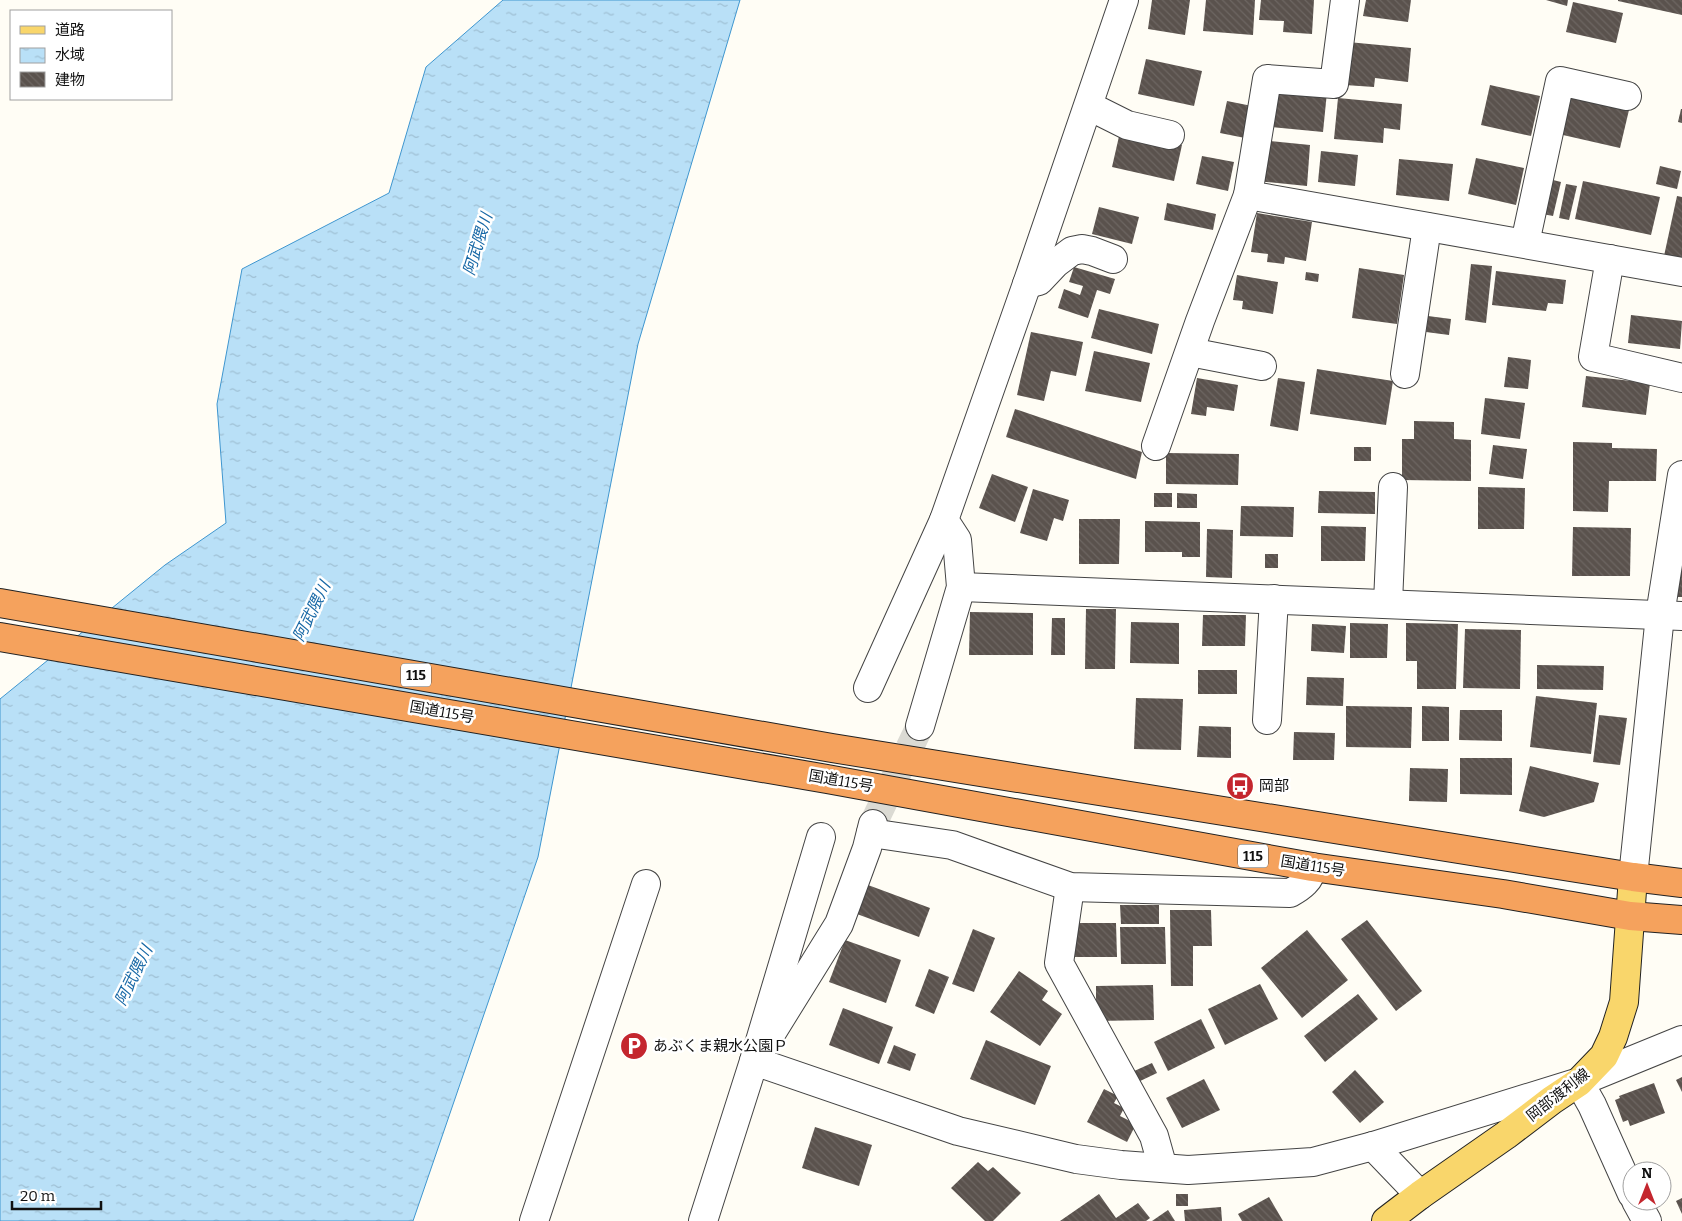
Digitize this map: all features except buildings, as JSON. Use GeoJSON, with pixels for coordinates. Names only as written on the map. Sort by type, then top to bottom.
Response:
{"type":"FeatureCollection","features":[{"type":"Feature","properties":{"kind":"highway","name":"国道115号"},"geometry":{"type":"LineString","coordinates":[[0,603],[832,748],[1633,877],[1682,883]]}},
{"type":"Feature","properties":{"kind":"highway","name":"国道115号"},"geometry":{"type":"LineString","coordinates":[[0,637],[827,779],[1312,867],[1493,893],[1630,916],[1682,920]]}},
{"type":"Feature","properties":{"kind":"main road","name":"岡部渡利線"},"geometry":{"type":"LineString","coordinates":[[1386,1221],[1579,1082],[1604,1056],[1613,1037],[1624,1002],[1633,877]]}},
{"type":"Feature","properties":{"kind":"street"},"geometry":{"type":"LineString","coordinates":[[868,688],[944,520],[1089,106],[1124,0]]}},
{"type":"Feature","properties":{"kind":"street"},"geometry":{"type":"LineString","coordinates":[[1156,446],[1248,196],[1267,79],[1334,84],[1345,0]]}},
{"type":"Feature","properties":{"kind":"street"},"geometry":{"type":"LineString","coordinates":[[1524,243],[1560,81],[1627,96]]}},
{"type":"Feature","properties":{"kind":"street"},"geometry":{"type":"LineString","coordinates":[[1089,106],[1127,125],[1170,135]]}},
{"type":"Feature","properties":{"kind":"street"},"geometry":{"type":"LineString","coordinates":[[1248,196],[1682,272]]}},
{"type":"Feature","properties":{"kind":"street"},"geometry":{"type":"LineString","coordinates":[[1405,374],[1427,226]]}},
{"type":"Feature","properties":{"kind":"street"},"geometry":{"type":"LineString","coordinates":[[1027,284],[1039,281],[1072,251],[1082,249],[1113,258]]}},
{"type":"Feature","properties":{"kind":"street"},"geometry":{"type":"LineString","coordinates":[[1610,258],[1593,357],[1682,378]]}},
{"type":"Feature","properties":{"kind":"street"},"geometry":{"type":"LineString","coordinates":[[1190,352],[1262,366]]}},
{"type":"Feature","properties":{"kind":"street"},"geometry":{"type":"LineString","coordinates":[[1633,877],[1671,615],[1682,475]]}},
{"type":"Feature","properties":{"kind":"street"},"geometry":{"type":"LineString","coordinates":[[1388,603],[1394,487]]}},
{"type":"Feature","properties":{"kind":"street"},"geometry":{"type":"LineString","coordinates":[[920,726],[961,587],[957,540],[944,520]]}},
{"type":"Feature","properties":{"kind":"street"},"geometry":{"type":"LineString","coordinates":[[961,587],[1671,615]]}},
{"type":"Feature","properties":{"kind":"street"},"geometry":{"type":"LineString","coordinates":[[1268,720],[1274,599]]}},
{"type":"Feature","properties":{"kind":"street"},"geometry":{"type":"LineString","coordinates":[[754,1061],[839,924],[867,848],[872,828],[952,845],[1070,886],[1290,894],[1307,881],[1311,875],[1312,867]]}},
{"type":"Feature","properties":{"kind":"street"},"geometry":{"type":"LineString","coordinates":[[703,1221],[754,1061],[821,837]]}},
{"type":"Feature","properties":{"kind":"street"},"geometry":{"type":"LineString","coordinates":[[534,1221],[646,884]]}},
{"type":"Feature","properties":{"kind":"street"},"geometry":{"type":"LineString","coordinates":[[1070,886],[1059,963],[1154,1136],[1163,1168]]}},
{"type":"Feature","properties":{"kind":"street"},"geometry":{"type":"LineString","coordinates":[[754,1061],[958,1131],[1076,1159],[1188,1170],[1313,1162],[1374,1146],[1579,1082],[1682,1040]]}},
{"type":"Feature","properties":{"kind":"street"},"geometry":{"type":"LineString","coordinates":[[1579,1082],[1592,1105],[1622,1172]]}},
{"type":"Feature","properties":{"kind":"street"},"geometry":{"type":"LineString","coordinates":[[1374,1146],[1420,1195]]}},
{"type":"Feature","properties":{"kind":"water","name":"阿武隈川"},"geometry":{"type":"Polygon","coordinates":[[[503,0],[740,0],[638,344],[538,857],[413,1221],[0,1221],[0,699],[165,565],[226,523],[217,404],[242,269],[389,193],[426,67],[503,0]]]}},
{"type":"Feature","properties":{"kind":"tunnel"},"geometry":{"type":"LineString","coordinates":[[873,824],[920,726]]}},
{"type":"Feature","properties":{"kind":"place","name":"岡部"},"geometry":{"type":"Point","coordinates":[1240,786]}},
{"type":"Feature","properties":{"kind":"place","name":"あぶくま親水公園Ｐ"},"geometry":{"type":"Point","coordinates":[634,1046]}}]}
